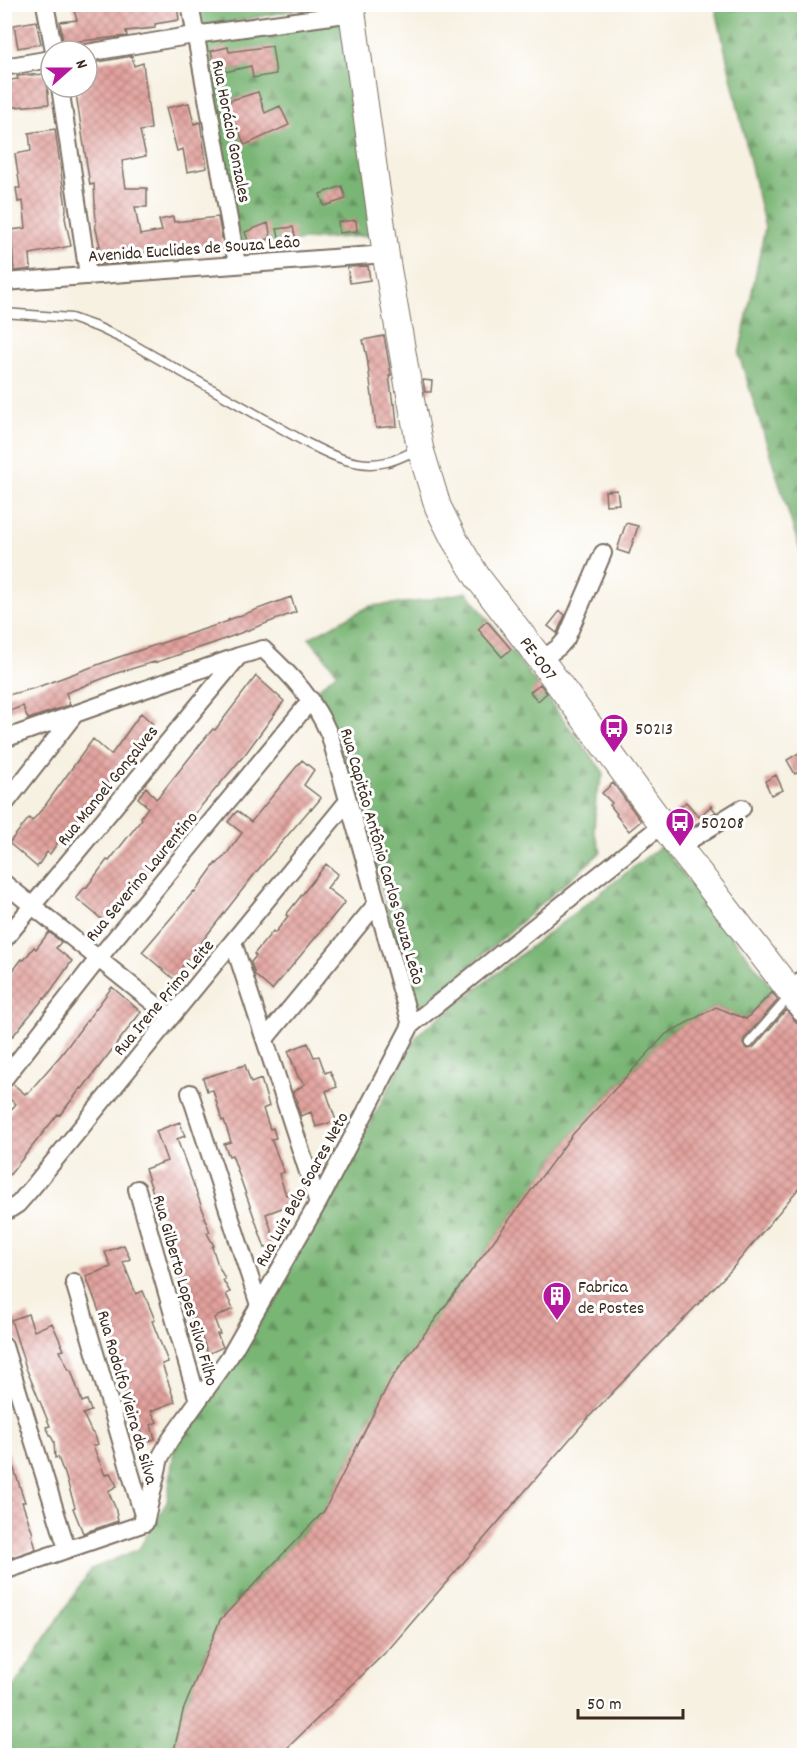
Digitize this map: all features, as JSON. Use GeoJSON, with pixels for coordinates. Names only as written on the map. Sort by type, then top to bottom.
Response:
{"type":"FeatureCollection","features":[{"type":"Feature","properties":{"kind":"main road","name":"PE-007"},"geometry":{"type":"LineString","coordinates":[[352,9],[386,254],[420,448],[438,507],[478,578],[679,847],[800,994]]}},
{"type":"Feature","properties":{"kind":"street"},"geometry":{"type":"LineString","coordinates":[[45,4],[52,39]]}},
{"type":"Feature","properties":{"kind":"street","name":"Rua Horácio Gonzales"},"geometry":{"type":"LineString","coordinates":[[190,4],[237,264]]}},
{"type":"Feature","properties":{"kind":"street"},"geometry":{"type":"LineString","coordinates":[[99,51],[352,9]]}},
{"type":"Feature","properties":{"kind":"street"},"geometry":{"type":"LineString","coordinates":[[4,67],[39,61]]}},
{"type":"Feature","properties":{"kind":"street"},"geometry":{"type":"LineString","coordinates":[[62,99],[88,275]]}},
{"type":"Feature","properties":{"kind":"street","name":"Avenida Euclides de Souza Leão"},"geometry":{"type":"LineString","coordinates":[[4,282],[386,254]]}},
{"type":"Feature","properties":{"kind":"street"},"geometry":{"type":"LineString","coordinates":[[541,660],[566,639],[603,553]]}},
{"type":"Feature","properties":{"kind":"street","name":"Rua Capitão Antônio Carlos Souza Leão"},"geometry":{"type":"LineString","coordinates":[[240,656],[263,649],[290,675],[311,700],[330,736],[411,1025]]}},
{"type":"Feature","properties":{"kind":"street"},"geometry":{"type":"LineString","coordinates":[[4,739],[240,656]]}},
{"type":"Feature","properties":{"kind":"street","name":"Rua Manoel Gonçalves"},"geometry":{"type":"LineString","coordinates":[[4,939],[240,656]]}},
{"type":"Feature","properties":{"kind":"street","name":"Rua Severino Laurentino"},"geometry":{"type":"LineString","coordinates":[[4,1079],[98,958],[311,700]]}},
{"type":"Feature","properties":{"kind":"street"},"geometry":{"type":"LineString","coordinates":[[4,805],[75,713]]}},
{"type":"Feature","properties":{"kind":"street","name":"Rua Irene Primo Leite"},"geometry":{"type":"LineString","coordinates":[[4,1213],[18,1204],[32,1188],[347,802]]}},
{"type":"Feature","properties":{"kind":"street"},"geometry":{"type":"LineString","coordinates":[[679,847],[742,808]]}},
{"type":"Feature","properties":{"kind":"street","name":"Rua Luiz Belo Soares Neto"},"geometry":{"type":"LineString","coordinates":[[145,1523],[160,1458],[170,1440],[230,1356],[318,1203],[411,1025],[663,825]]}},
{"type":"Feature","properties":{"kind":"street"},"geometry":{"type":"LineString","coordinates":[[4,883],[171,1017]]}},
{"type":"Feature","properties":{"kind":"street"},"geometry":{"type":"LineString","coordinates":[[265,1040],[377,903]]}},
{"type":"Feature","properties":{"kind":"street"},"geometry":{"type":"LineString","coordinates":[[233,942],[318,1203]]}},
{"type":"Feature","properties":{"kind":"street"},"geometry":{"type":"LineString","coordinates":[[190,1092],[259,1305]]}},
{"type":"Feature","properties":{"kind":"street","name":"Rua Gilberto Lopes Silva Filho"},"geometry":{"type":"LineString","coordinates":[[137,1189],[198,1401]]}},
{"type":"Feature","properties":{"kind":"street","name":"Rua Rodolfo Vieira da Silva"},"geometry":{"type":"LineString","coordinates":[[74,1282],[145,1523]]}},
{"type":"Feature","properties":{"kind":"street"},"geometry":{"type":"LineString","coordinates":[[4,1346],[67,1549]]}},
{"type":"Feature","properties":{"kind":"street"},"geometry":{"type":"LineString","coordinates":[[4,1570],[145,1523]]}},
{"type":"Feature","properties":{"kind":"lane"},"geometry":{"type":"LineString","coordinates":[[4,313],[71,318],[97,327],[127,341],[337,458],[370,465],[388,462],[420,448]]}},
{"type":"Feature","properties":{"kind":"lane"},"geometry":{"type":"LineString","coordinates":[[749,1043],[800,994]]}},
{"type":"Feature","properties":{"kind":"green space"},"geometry":{"type":"Polygon","coordinates":[[[196,4],[320,5],[200,28],[196,4]]]}},
{"type":"Feature","properties":{"kind":"green space"},"geometry":{"type":"Polygon","coordinates":[[[715,5],[804,5],[804,562],[739,355],[765,228],[715,5]]]}},
{"type":"Feature","properties":{"kind":"green space"},"geometry":{"type":"Polygon","coordinates":[[[345,21],[373,235],[240,245],[203,42],[345,21]]]}},
{"type":"Feature","properties":{"kind":"green space"},"geometry":{"type":"Polygon","coordinates":[[[467,592],[604,773],[596,796],[594,831],[601,852],[415,1014],[347,766],[318,689],[337,672],[309,638],[370,606],[415,602],[467,592]]]}},
{"type":"Feature","properties":{"kind":"green space"},"geometry":{"type":"Polygon","coordinates":[[[661,846],[774,990],[746,1019],[716,1007],[666,1034],[573,1134],[390,1381],[324,1511],[220,1620],[183,1711],[173,1755],[5,1756],[5,1700],[91,1569],[139,1549],[167,1502],[174,1450],[211,1399],[318,1219],[418,1034],[661,846]]]}},
{"type":"Feature","properties":{"kind":"building"},"geometry":{"type":"Polygon","coordinates":[[[72,4],[177,4],[179,20],[155,24],[155,28],[126,31],[127,36],[62,39],[60,22],[77,20],[72,4]]]}},
{"type":"Feature","properties":{"kind":"building"},"geometry":{"type":"Polygon","coordinates":[[[36,21],[39,44],[18,48],[14,25],[36,21]]]}},
{"type":"Feature","properties":{"kind":"building"},"geometry":{"type":"Polygon","coordinates":[[[272,46],[276,74],[253,78],[251,66],[216,74],[211,51],[228,47],[229,52],[272,46]]]}},
{"type":"Feature","properties":{"kind":"building"},"geometry":{"type":"Polygon","coordinates":[[[132,56],[134,66],[143,63],[151,129],[140,131],[146,156],[122,161],[126,188],[147,188],[147,207],[135,207],[140,235],[162,231],[159,220],[173,217],[174,222],[218,217],[224,248],[194,250],[194,245],[166,251],[165,249],[140,253],[140,262],[100,264],[97,246],[100,246],[95,225],[94,184],[90,185],[77,99],[99,99],[99,62],[132,56]]]}},
{"type":"Feature","properties":{"kind":"building"},"geometry":{"type":"Polygon","coordinates":[[[39,74],[39,99],[48,99],[49,104],[4,108],[4,81],[18,79],[17,76],[39,74]]]}},
{"type":"Feature","properties":{"kind":"building"},"geometry":{"type":"Polygon","coordinates":[[[258,92],[265,113],[280,106],[289,125],[245,145],[225,102],[258,92]]]}},
{"type":"Feature","properties":{"kind":"building"},"geometry":{"type":"Polygon","coordinates":[[[189,103],[194,124],[200,122],[207,168],[187,172],[183,149],[177,151],[166,108],[189,103]]]}},
{"type":"Feature","properties":{"kind":"building"},"geometry":{"type":"Polygon","coordinates":[[[55,129],[66,208],[65,218],[71,246],[30,254],[31,269],[14,271],[11,230],[26,228],[23,201],[18,202],[16,188],[20,188],[15,154],[31,151],[29,133],[55,129]]]}},
{"type":"Feature","properties":{"kind":"building"},"geometry":{"type":"Polygon","coordinates":[[[342,186],[346,199],[324,206],[320,194],[342,186]]]}},
{"type":"Feature","properties":{"kind":"building"},"geometry":{"type":"Polygon","coordinates":[[[356,220],[357,231],[339,233],[338,222],[356,220]]]}},
{"type":"Feature","properties":{"kind":"building"},"geometry":{"type":"Polygon","coordinates":[[[268,223],[271,238],[250,246],[245,232],[268,223]]]}},
{"type":"Feature","properties":{"kind":"building"},"geometry":{"type":"Polygon","coordinates":[[[293,227],[296,240],[281,244],[277,229],[293,227]]]}},
{"type":"Feature","properties":{"kind":"building"},"geometry":{"type":"Polygon","coordinates":[[[368,266],[370,280],[350,283],[347,267],[368,266]]]}},
{"type":"Feature","properties":{"kind":"building"},"geometry":{"type":"Polygon","coordinates":[[[384,336],[397,426],[376,428],[363,340],[384,336]]]}},
{"type":"Feature","properties":{"kind":"building"},"geometry":{"type":"Polygon","coordinates":[[[423,380],[432,381],[431,392],[425,392],[423,380]]]}},
{"type":"Feature","properties":{"kind":"building"},"geometry":{"type":"Polygon","coordinates":[[[617,490],[619,504],[606,505],[605,491],[617,490]]]}},
{"type":"Feature","properties":{"kind":"building"},"geometry":{"type":"Polygon","coordinates":[[[626,523],[638,526],[629,554],[617,550],[626,523]]]}},
{"type":"Feature","properties":{"kind":"building"},"geometry":{"type":"Polygon","coordinates":[[[291,597],[296,612],[214,643],[117,673],[66,693],[70,705],[28,719],[23,706],[4,713],[4,696],[35,688],[116,658],[229,621],[291,597]]]}},
{"type":"Feature","properties":{"kind":"building"},"geometry":{"type":"Polygon","coordinates":[[[560,611],[565,615],[557,633],[548,626],[560,611]]]}},
{"type":"Feature","properties":{"kind":"building"},"geometry":{"type":"Polygon","coordinates":[[[487,621],[511,649],[502,657],[478,629],[487,621]]]}},
{"type":"Feature","properties":{"kind":"building"},"geometry":{"type":"Polygon","coordinates":[[[256,676],[284,701],[246,753],[161,857],[159,856],[126,893],[105,922],[76,898],[142,819],[148,807],[138,798],[146,787],[156,799],[213,729],[215,730],[256,676]]]}},
{"type":"Feature","properties":{"kind":"building"},"geometry":{"type":"Polygon","coordinates":[[[540,684],[547,693],[538,701],[530,692],[540,684]]]}},
{"type":"Feature","properties":{"kind":"building"},"geometry":{"type":"Polygon","coordinates":[[[141,713],[153,724],[115,775],[113,774],[85,815],[81,812],[63,841],[60,839],[50,854],[47,852],[37,867],[9,843],[29,818],[32,821],[44,807],[93,739],[111,755],[141,713]]]}},
{"type":"Feature","properties":{"kind":"building"},"geometry":{"type":"Polygon","coordinates":[[[804,750],[804,769],[795,774],[787,760],[804,750]]]}},
{"type":"Feature","properties":{"kind":"building"},"geometry":{"type":"Polygon","coordinates":[[[302,760],[314,770],[304,785],[321,798],[257,871],[182,967],[184,969],[175,980],[142,952],[195,892],[242,833],[228,822],[237,811],[251,822],[302,760]]]}},
{"type":"Feature","properties":{"kind":"building"},"geometry":{"type":"Polygon","coordinates":[[[776,775],[783,790],[771,795],[765,781],[776,775]]]}},
{"type":"Feature","properties":{"kind":"building"},"geometry":{"type":"Polygon","coordinates":[[[613,783],[641,821],[629,831],[616,815],[610,805],[612,803],[602,793],[613,783]]]}},
{"type":"Feature","properties":{"kind":"building"},"geometry":{"type":"Polygon","coordinates":[[[686,802],[699,817],[711,806],[716,812],[693,826],[676,811],[686,802]]]}},
{"type":"Feature","properties":{"kind":"building"},"geometry":{"type":"Polygon","coordinates":[[[326,864],[338,874],[327,888],[345,902],[272,990],[255,975],[251,962],[256,956],[254,954],[273,931],[275,933],[288,916],[286,915],[326,864]]]}},
{"type":"Feature","properties":{"kind":"building"},"geometry":{"type":"Polygon","coordinates":[[[49,932],[61,942],[56,948],[72,961],[45,999],[12,1037],[4,1032],[4,982],[22,959],[24,960],[34,947],[36,949],[49,932]]]}},
{"type":"Feature","properties":{"kind":"building"},"geometry":{"type":"Polygon","coordinates":[[[112,987],[141,1012],[82,1089],[60,1115],[58,1114],[4,1182],[4,1119],[16,1104],[4,1095],[4,1092],[13,1084],[25,1094],[28,1093],[61,1055],[112,987]]]}},
{"type":"Feature","properties":{"kind":"building","name":"Fabrica de Postes"},"geometry":{"type":"Polygon","coordinates":[[[772,992],[778,1000],[744,1039],[743,1044],[747,1049],[753,1048],[786,1010],[804,1031],[804,1182],[731,1270],[587,1419],[389,1649],[280,1755],[173,1755],[183,1711],[220,1620],[324,1511],[391,1379],[573,1134],[666,1034],[716,1007],[746,1019],[772,992]]]}},
{"type":"Feature","properties":{"kind":"building"},"geometry":{"type":"Polygon","coordinates":[[[308,1043],[314,1057],[319,1056],[325,1073],[330,1071],[337,1087],[326,1091],[336,1121],[316,1127],[311,1112],[301,1116],[296,1103],[298,1102],[293,1092],[305,1084],[298,1077],[288,1051],[308,1043]]]}},
{"type":"Feature","properties":{"kind":"building"},"geometry":{"type":"Polygon","coordinates":[[[245,1065],[251,1083],[261,1079],[269,1106],[263,1109],[270,1129],[273,1128],[276,1138],[271,1139],[284,1172],[279,1174],[286,1195],[292,1193],[295,1203],[266,1214],[276,1244],[265,1248],[232,1155],[229,1156],[224,1144],[231,1142],[224,1120],[222,1121],[213,1090],[207,1091],[203,1078],[245,1065]]]}},
{"type":"Feature","properties":{"kind":"building"},"geometry":{"type":"Polygon","coordinates":[[[180,1122],[185,1136],[177,1139],[205,1216],[210,1232],[207,1233],[214,1246],[212,1247],[218,1265],[225,1279],[223,1280],[230,1292],[226,1294],[233,1309],[214,1318],[220,1334],[217,1334],[223,1347],[208,1354],[174,1264],[176,1264],[145,1169],[167,1161],[156,1131],[180,1122]]]}},
{"type":"Feature","properties":{"kind":"building"},"geometry":{"type":"Polygon","coordinates":[[[124,1245],[130,1259],[123,1262],[136,1294],[143,1291],[155,1320],[152,1321],[168,1362],[162,1364],[175,1402],[151,1411],[157,1422],[151,1425],[155,1439],[145,1442],[141,1430],[136,1432],[129,1416],[125,1418],[121,1405],[128,1402],[86,1276],[111,1267],[105,1252],[124,1245]]]}},
{"type":"Feature","properties":{"kind":"building"},"geometry":{"type":"Polygon","coordinates":[[[28,1314],[34,1331],[52,1323],[64,1350],[60,1351],[71,1370],[82,1402],[87,1400],[91,1411],[83,1414],[98,1444],[93,1446],[105,1475],[110,1473],[117,1486],[108,1491],[118,1521],[83,1533],[73,1508],[75,1507],[64,1471],[58,1457],[55,1458],[54,1442],[46,1427],[50,1426],[26,1368],[11,1320],[28,1314]]]}},
{"type":"Feature","properties":{"kind":"building"},"geometry":{"type":"Polygon","coordinates":[[[4,1451],[8,1451],[25,1502],[22,1502],[36,1549],[4,1560],[4,1451]]]}},
{"type":"Feature","properties":{"kind":"place","name":"50213"},"geometry":{"type":"Point","coordinates":[614,754]}},
{"type":"Feature","properties":{"kind":"place","name":"50208"},"geometry":{"type":"Point","coordinates":[680,848]}},
{"type":"Feature","properties":{"kind":"place","name":"Fabrica de Postes"},"geometry":{"type":"Point","coordinates":[557,1322]}}]}
